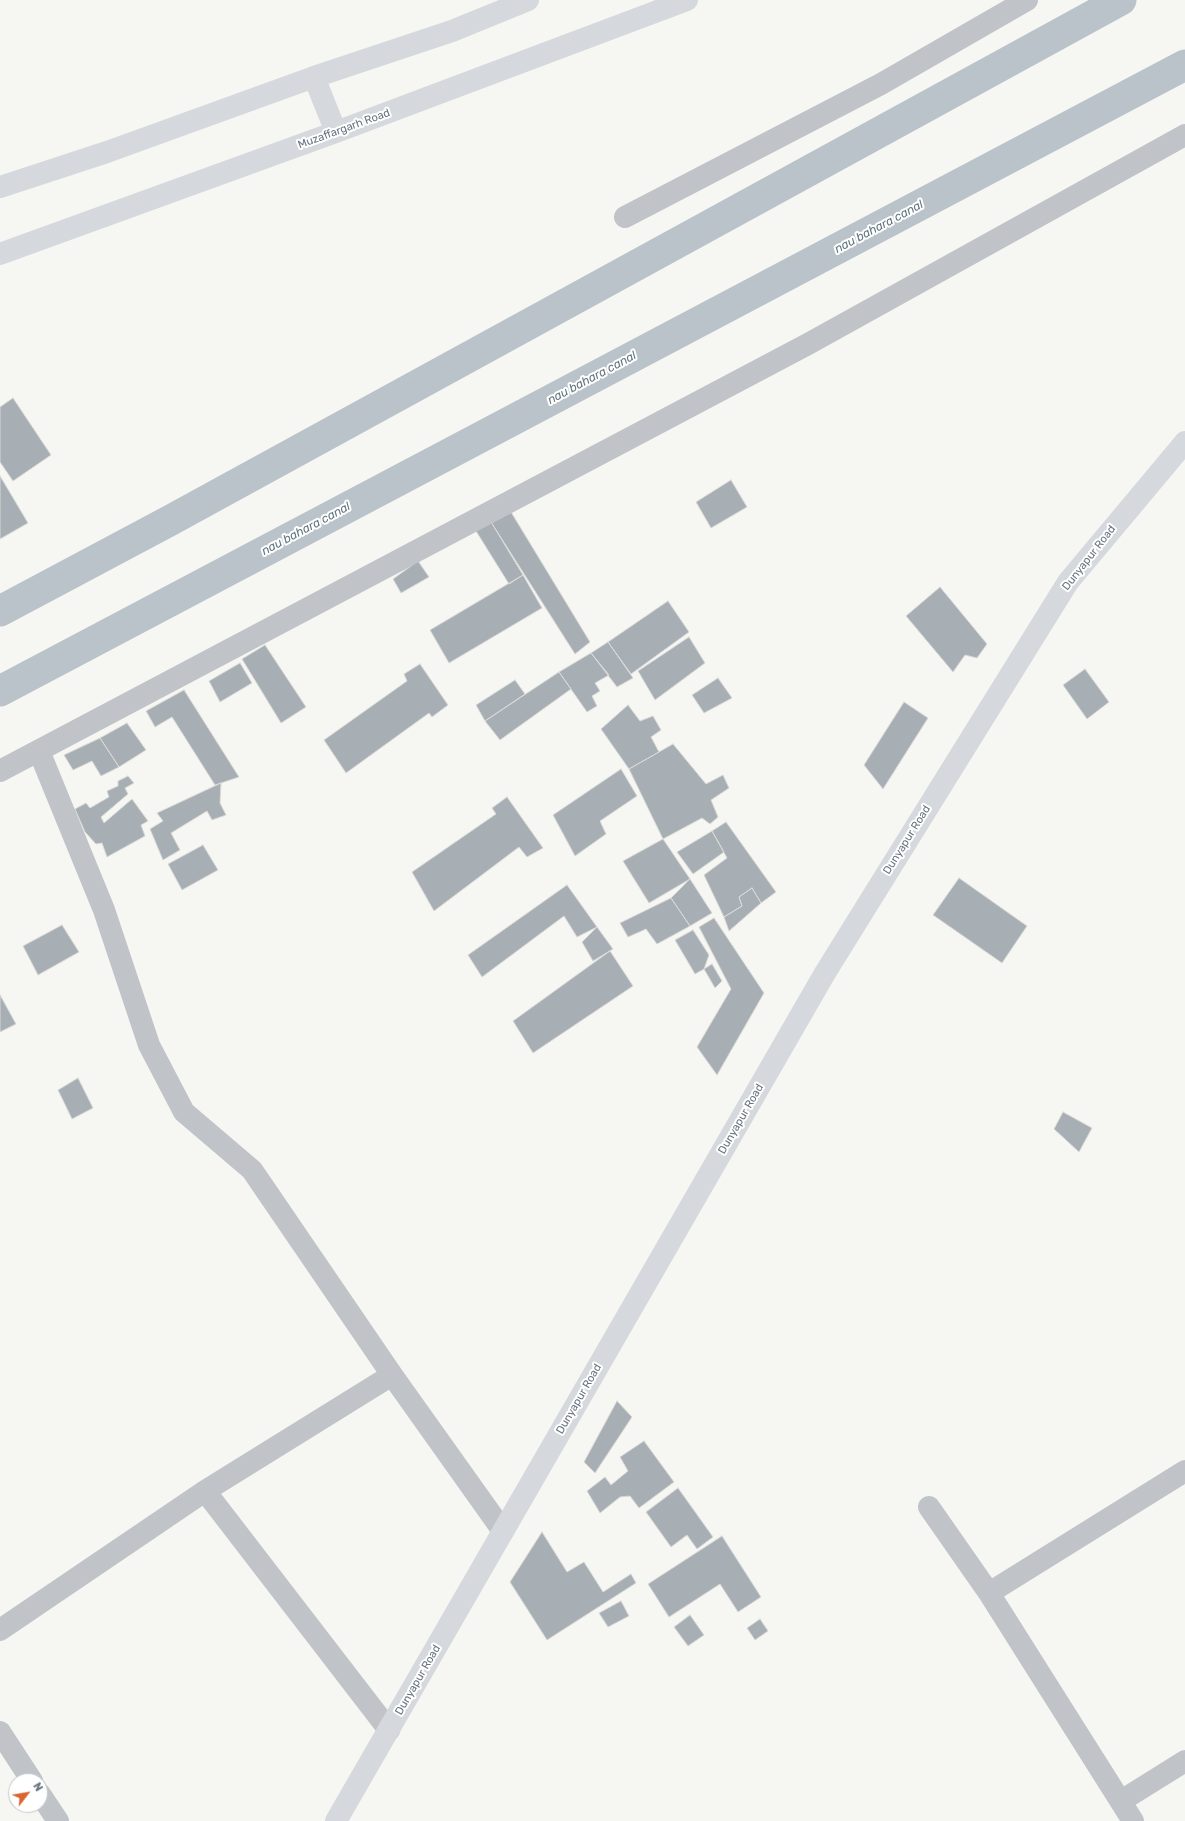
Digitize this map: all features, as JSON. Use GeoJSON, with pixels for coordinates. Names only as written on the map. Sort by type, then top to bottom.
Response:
{"type":"FeatureCollection","features":[{"type":"Feature","properties":{"kind":"main road"},"geometry":{"type":"LineString","coordinates":[[0,187],[107,152],[314,77],[452,31],[528,0]]}},
{"type":"Feature","properties":{"kind":"main road","name":"Muzaffargarh Road"},"geometry":{"type":"LineString","coordinates":[[0,254],[336,132],[687,0]]}},
{"type":"Feature","properties":{"kind":"main road"},"geometry":{"type":"LineString","coordinates":[[314,77],[336,132]]}},
{"type":"Feature","properties":{"kind":"main road","name":"Dunyapur Road"},"geometry":{"type":"LineString","coordinates":[[336,1821],[825,973],[1064,589],[1155,476],[1185,442]]}},
{"type":"Feature","properties":{"kind":"street"},"geometry":{"type":"LineString","coordinates":[[625,218],[881,84],[1027,0]]}},
{"type":"Feature","properties":{"kind":"street"},"geometry":{"type":"LineString","coordinates":[[0,771],[808,344],[1185,135]]}},
{"type":"Feature","properties":{"kind":"street"},"geometry":{"type":"LineString","coordinates":[[39,751],[104,910],[149,1045],[184,1112],[252,1170],[392,1375],[504,1532]]}},
{"type":"Feature","properties":{"kind":"street"},"geometry":{"type":"LineString","coordinates":[[0,1630],[205,1491],[392,1375]]}},
{"type":"Feature","properties":{"kind":"street"},"geometry":{"type":"LineString","coordinates":[[989,1594],[1185,1472]]}},
{"type":"Feature","properties":{"kind":"street"},"geometry":{"type":"LineString","coordinates":[[205,1491],[389,1730]]}},
{"type":"Feature","properties":{"kind":"street"},"geometry":{"type":"LineString","coordinates":[[929,1507],[989,1594],[1133,1821]]}},
{"type":"Feature","properties":{"kind":"street"},"geometry":{"type":"LineString","coordinates":[[0,1732],[27,1773]]}},
{"type":"Feature","properties":{"kind":"street"},"geometry":{"type":"LineString","coordinates":[[1121,1801],[1185,1761]]}},
{"type":"Feature","properties":{"kind":"street"},"geometry":{"type":"LineString","coordinates":[[48,1806],[58,1821]]}},
{"type":"Feature","properties":{"kind":"building"},"geometry":{"type":"Polygon","coordinates":[[[13,398],[51,455],[13,481],[0,462],[0,407],[13,398]]]}},
{"type":"Feature","properties":{"kind":"building"},"geometry":{"type":"Polygon","coordinates":[[[0,476],[28,523],[0,539],[0,476]]]}},
{"type":"Feature","properties":{"kind":"building"},"geometry":{"type":"Polygon","coordinates":[[[731,480],[747,507],[711,528],[696,502],[731,480]]]}},
{"type":"Feature","properties":{"kind":"building"},"geometry":{"type":"Polygon","coordinates":[[[511,512],[590,642],[575,654],[491,522],[511,512]]]}},
{"type":"Feature","properties":{"kind":"building"},"geometry":{"type":"Polygon","coordinates":[[[491,522],[523,575],[509,584],[476,531],[491,522]]]}},
{"type":"Feature","properties":{"kind":"building"},"geometry":{"type":"Polygon","coordinates":[[[418,561],[429,577],[401,593],[393,579],[418,561]]]}},
{"type":"Feature","properties":{"kind":"building"},"geometry":{"type":"Polygon","coordinates":[[[523,575],[542,608],[449,663],[430,630],[523,575]]]}},
{"type":"Feature","properties":{"kind":"building"},"geometry":{"type":"Polygon","coordinates":[[[940,587],[987,644],[977,658],[965,655],[953,672],[906,616],[940,587]]]}},
{"type":"Feature","properties":{"kind":"building"},"geometry":{"type":"Polygon","coordinates":[[[668,601],[689,632],[631,674],[608,642],[668,601]]]}},
{"type":"Feature","properties":{"kind":"building"},"geometry":{"type":"Polygon","coordinates":[[[689,637],[705,663],[655,700],[638,671],[689,637]]]}},
{"type":"Feature","properties":{"kind":"building"},"geometry":{"type":"Polygon","coordinates":[[[608,642],[633,678],[617,687],[591,653],[608,642]]]}},
{"type":"Feature","properties":{"kind":"building"},"geometry":{"type":"Polygon","coordinates":[[[265,645],[306,707],[281,723],[242,659],[265,645]]]}},
{"type":"Feature","properties":{"kind":"building"},"geometry":{"type":"Polygon","coordinates":[[[591,653],[609,675],[595,683],[600,691],[592,696],[597,706],[587,712],[559,672],[591,653]]]}},
{"type":"Feature","properties":{"kind":"building"},"geometry":{"type":"Polygon","coordinates":[[[240,663],[252,683],[220,702],[209,681],[240,663]]]}},
{"type":"Feature","properties":{"kind":"building"},"geometry":{"type":"Polygon","coordinates":[[[420,664],[448,705],[432,717],[429,713],[346,773],[324,740],[407,681],[404,674],[420,664]]]}},
{"type":"Feature","properties":{"kind":"building"},"geometry":{"type":"Polygon","coordinates":[[[1085,669],[1109,702],[1087,719],[1063,685],[1085,669]]]}},
{"type":"Feature","properties":{"kind":"building"},"geometry":{"type":"Polygon","coordinates":[[[559,672],[571,689],[500,740],[485,721],[559,672]]]}},
{"type":"Feature","properties":{"kind":"building"},"geometry":{"type":"Polygon","coordinates":[[[718,678],[732,698],[704,713],[692,695],[718,678]]]}},
{"type":"Feature","properties":{"kind":"building"},"geometry":{"type":"Polygon","coordinates":[[[515,680],[525,694],[485,721],[476,705],[515,680]]]}},
{"type":"Feature","properties":{"kind":"building"},"geometry":{"type":"Polygon","coordinates":[[[184,690],[239,777],[215,785],[172,717],[155,727],[146,711],[184,690]]]}},
{"type":"Feature","properties":{"kind":"building"},"geometry":{"type":"Polygon","coordinates":[[[904,702],[928,718],[883,789],[864,765],[904,702]]]}},
{"type":"Feature","properties":{"kind":"building"},"geometry":{"type":"Polygon","coordinates":[[[628,705],[640,721],[653,716],[661,730],[651,737],[659,752],[629,769],[601,729],[628,705]]]}},
{"type":"Feature","properties":{"kind":"building"},"geometry":{"type":"Polygon","coordinates":[[[127,723],[146,750],[119,767],[100,738],[127,723]]]}},
{"type":"Feature","properties":{"kind":"building"},"geometry":{"type":"Polygon","coordinates":[[[100,738],[119,767],[101,776],[92,761],[73,770],[64,755],[100,738]]]}},
{"type":"Feature","properties":{"kind":"building"},"geometry":{"type":"Polygon","coordinates":[[[673,744],[706,784],[723,775],[729,788],[711,800],[718,817],[710,824],[702,818],[663,839],[629,769],[673,744]]]}},
{"type":"Feature","properties":{"kind":"building"},"geometry":{"type":"Polygon","coordinates":[[[621,769],[637,796],[600,821],[606,834],[575,856],[553,815],[621,769]]]}},
{"type":"Feature","properties":{"kind":"building"},"geometry":{"type":"Polygon","coordinates":[[[128,776],[134,783],[125,788],[128,794],[101,817],[104,823],[132,799],[148,821],[141,825],[145,836],[107,857],[102,843],[96,844],[85,832],[75,809],[86,803],[90,808],[109,797],[107,791],[118,786],[118,781],[128,776]]]}},
{"type":"Feature","properties":{"kind":"building"},"geometry":{"type":"Polygon","coordinates":[[[221,783],[220,803],[226,815],[212,820],[207,811],[171,833],[180,850],[163,860],[150,829],[163,821],[157,813],[221,783]]]}},
{"type":"Feature","properties":{"kind":"building"},"geometry":{"type":"Polygon","coordinates":[[[507,797],[543,848],[527,857],[519,847],[434,911],[412,872],[496,814],[492,808],[507,797]]]}},
{"type":"Feature","properties":{"kind":"building"},"geometry":{"type":"Polygon","coordinates":[[[726,822],[776,892],[761,903],[752,888],[739,897],[742,906],[724,917],[704,875],[727,858],[712,831],[726,822]]]}},
{"type":"Feature","properties":{"kind":"building"},"geometry":{"type":"Polygon","coordinates":[[[712,831],[724,852],[693,874],[677,852],[712,831]]]}},
{"type":"Feature","properties":{"kind":"building"},"geometry":{"type":"Polygon","coordinates":[[[663,839],[690,879],[649,903],[623,861],[663,839]]]}},
{"type":"Feature","properties":{"kind":"building"},"geometry":{"type":"Polygon","coordinates":[[[203,845],[218,870],[182,890],[168,864],[203,845]]]}},
{"type":"Feature","properties":{"kind":"building"},"geometry":{"type":"Polygon","coordinates":[[[959,878],[1027,926],[1002,963],[933,915],[959,878]]]}},
{"type":"Feature","properties":{"kind":"building"},"geometry":{"type":"Polygon","coordinates":[[[690,879],[712,913],[690,926],[671,898],[690,879]]]}},
{"type":"Feature","properties":{"kind":"building"},"geometry":{"type":"Polygon","coordinates":[[[567,885],[597,927],[577,937],[564,916],[482,977],[468,955],[567,885]]]}},
{"type":"Feature","properties":{"kind":"building"},"geometry":{"type":"Polygon","coordinates":[[[752,888],[761,903],[729,931],[724,917],[742,906],[739,897],[752,888]]]}},
{"type":"Feature","properties":{"kind":"building"},"geometry":{"type":"Polygon","coordinates":[[[671,898],[690,926],[657,944],[646,929],[628,937],[620,923],[671,898]]]}},
{"type":"Feature","properties":{"kind":"building"},"geometry":{"type":"Polygon","coordinates":[[[714,918],[764,993],[717,1075],[697,1047],[731,989],[699,927],[714,918]]]}},
{"type":"Feature","properties":{"kind":"building"},"geometry":{"type":"Polygon","coordinates":[[[62,925],[79,952],[38,975],[23,946],[62,925]]]}},
{"type":"Feature","properties":{"kind":"building"},"geometry":{"type":"Polygon","coordinates":[[[597,927],[613,949],[593,961],[582,942],[597,927]]]}},
{"type":"Feature","properties":{"kind":"building"},"geometry":{"type":"Polygon","coordinates":[[[693,930],[709,955],[704,969],[695,974],[675,940],[693,930]]]}},
{"type":"Feature","properties":{"kind":"building"},"geometry":{"type":"Polygon","coordinates":[[[610,951],[633,986],[533,1053],[513,1021],[610,951]]]}},
{"type":"Feature","properties":{"kind":"building"},"geometry":{"type":"Polygon","coordinates":[[[712,964],[722,981],[715,988],[704,969],[712,964]]]}},
{"type":"Feature","properties":{"kind":"building"},"geometry":{"type":"Polygon","coordinates":[[[0,995],[16,1024],[0,1032],[0,995]]]}},
{"type":"Feature","properties":{"kind":"building"},"geometry":{"type":"Polygon","coordinates":[[[78,1078],[93,1108],[72,1119],[58,1090],[78,1078]]]}},
{"type":"Feature","properties":{"kind":"building"},"geometry":{"type":"Polygon","coordinates":[[[1063,1112],[1092,1128],[1079,1152],[1054,1129],[1063,1112]]]}},
{"type":"Feature","properties":{"kind":"building"},"geometry":{"type":"Polygon","coordinates":[[[617,1401],[632,1417],[595,1473],[584,1462],[617,1401]]]}},
{"type":"Feature","properties":{"kind":"building"},"geometry":{"type":"Polygon","coordinates":[[[644,1441],[674,1482],[639,1508],[630,1496],[620,1497],[600,1513],[587,1491],[605,1477],[611,1485],[628,1471],[620,1457],[644,1441]]]}},
{"type":"Feature","properties":{"kind":"building"},"geometry":{"type":"Polygon","coordinates":[[[678,1488],[713,1537],[697,1549],[687,1535],[671,1547],[646,1512],[678,1488]]]}},
{"type":"Feature","properties":{"kind":"building"},"geometry":{"type":"Polygon","coordinates":[[[542,1532],[567,1572],[584,1562],[603,1592],[631,1574],[636,1583],[547,1640],[510,1582],[542,1532]]]}},
{"type":"Feature","properties":{"kind":"building"},"geometry":{"type":"Polygon","coordinates":[[[722,1536],[761,1597],[738,1612],[720,1584],[669,1617],[648,1584],[722,1536]]]}},
{"type":"Feature","properties":{"kind":"building"},"geometry":{"type":"Polygon","coordinates":[[[621,1601],[629,1616],[608,1627],[599,1613],[621,1601]]]}},
{"type":"Feature","properties":{"kind":"building"},"geometry":{"type":"Polygon","coordinates":[[[690,1615],[704,1635],[688,1646],[674,1627],[690,1615]]]}},
{"type":"Feature","properties":{"kind":"building"},"geometry":{"type":"Polygon","coordinates":[[[760,1619],[768,1631],[755,1640],[747,1628],[760,1619]]]}},
{"type":"Feature","properties":{"kind":"waterway"},"geometry":{"type":"LineString","coordinates":[[0,611],[171,520],[1121,0]]}},
{"type":"Feature","properties":{"kind":"waterway","name":"nau bahara canal"},"geometry":{"type":"LineString","coordinates":[[0,691],[1185,65]]}}]}
